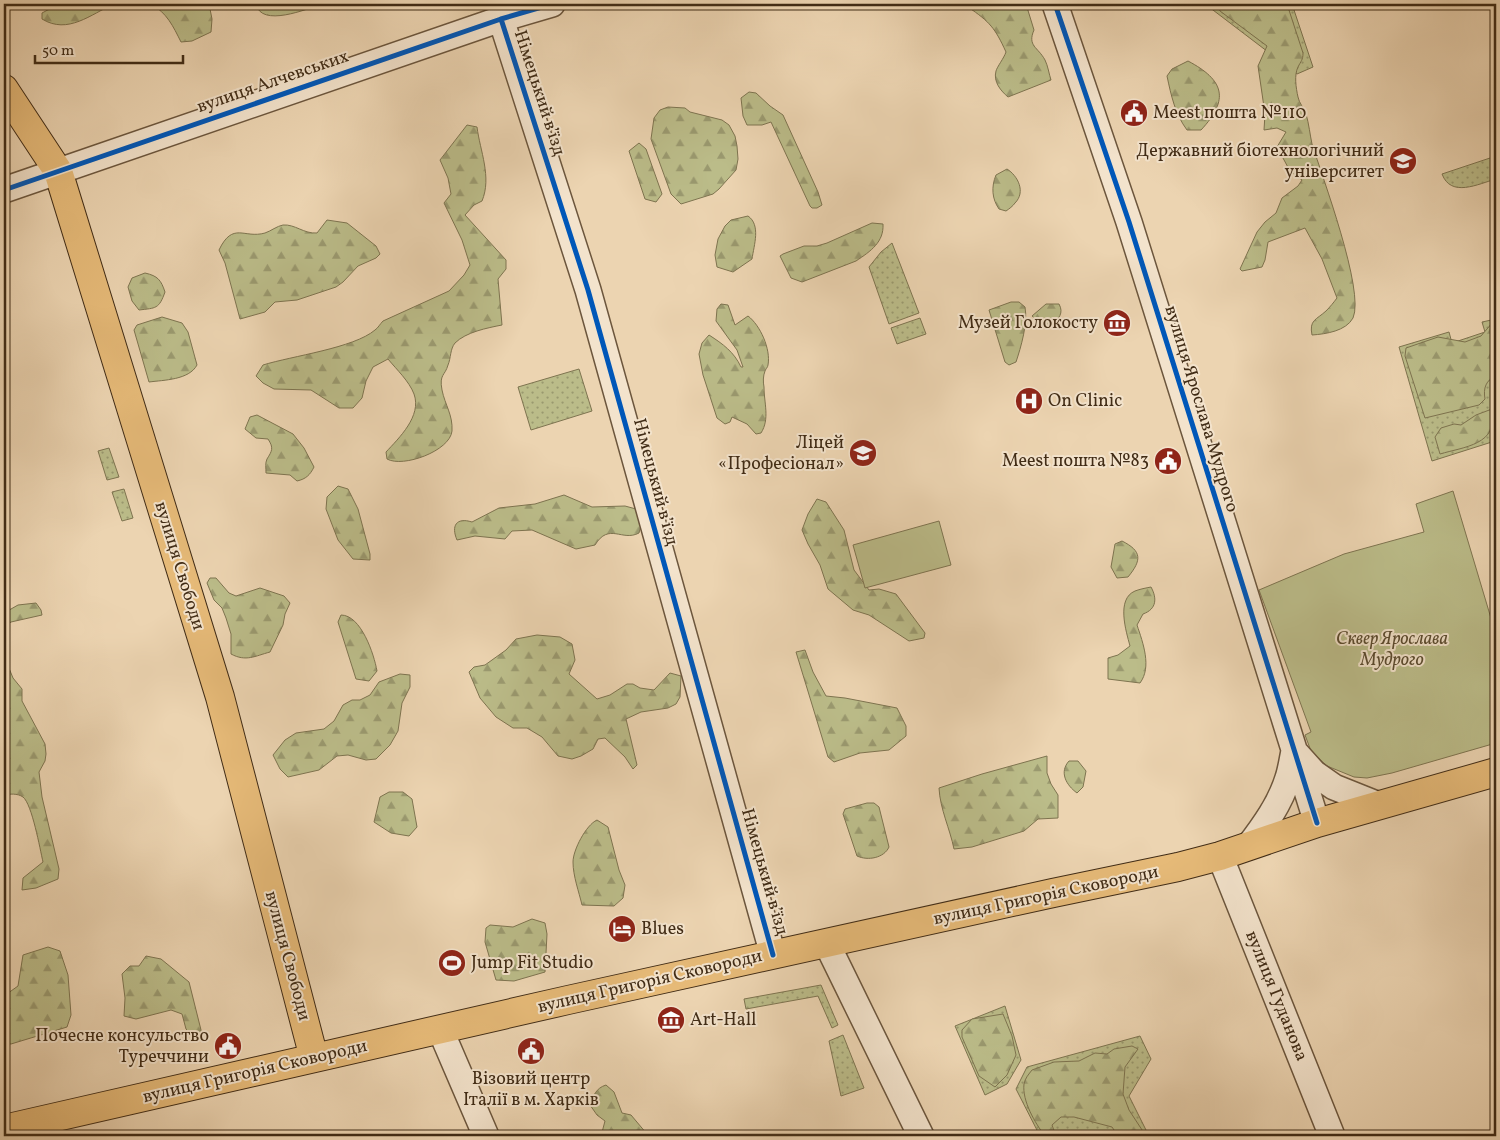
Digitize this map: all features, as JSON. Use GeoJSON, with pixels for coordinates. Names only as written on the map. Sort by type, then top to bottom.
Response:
{"type":"FeatureCollection","features":[{"type":"Feature","properties":{"kind":"main road","name":"вулиця Свободи"},"geometry":{"type":"LineString","coordinates":[[4,90],[58,171],[220,698],[314,1058]]}},
{"type":"Feature","properties":{"kind":"main road","name":"вулиця Григорія Сковороди"},"geometry":{"type":"LineString","coordinates":[[22,1130],[440,1029],[1178,867],[1220,856],[1316,823],[1496,772]]}},
{"type":"Feature","properties":{"kind":"street","name":"вулиця Алчевських"},"geometry":{"type":"LineString","coordinates":[[4,190],[501,19],[552,4]]}},
{"type":"Feature","properties":{"kind":"street","name":"вулиця Ярослава Мудрого"},"geometry":{"type":"LineString","coordinates":[[1055,4],[1126,213],[1316,823]]}},
{"type":"Feature","properties":{"kind":"street","name":"Німецький в’їзд"},"geometry":{"type":"LineString","coordinates":[[501,19],[590,298],[773,955]]}},
{"type":"Feature","properties":{"kind":"street"},"geometry":{"type":"LineString","coordinates":[[1294,750],[1314,773],[1334,787],[1378,805]]}},
{"type":"Feature","properties":{"kind":"street"},"geometry":{"type":"LineString","coordinates":[[1248,847],[1276,806],[1288,778],[1294,750]]}},
{"type":"Feature","properties":{"kind":"street","name":"вулиця Гуданова"},"geometry":{"type":"LineString","coordinates":[[1220,856],[1332,1136]]}},
{"type":"Feature","properties":{"kind":"street"},"geometry":{"type":"LineString","coordinates":[[827,944],[921,1136]]}},
{"type":"Feature","properties":{"kind":"street"},"geometry":{"type":"LineString","coordinates":[[440,1029],[486,1136]]}},
{"type":"Feature","properties":{"kind":"green space"},"geometry":{"type":"Polygon","coordinates":[[[59,4],[114,4],[70,24],[61,25],[42,19],[42,13],[59,4]]]}},
{"type":"Feature","properties":{"kind":"green space"},"geometry":{"type":"Polygon","coordinates":[[[151,4],[209,4],[212,19],[211,32],[192,41],[181,42],[165,16],[151,4]]]}},
{"type":"Feature","properties":{"kind":"green space"},"geometry":{"type":"Polygon","coordinates":[[[256,4],[322,4],[296,13],[275,16],[266,15],[260,11],[256,4]]]}},
{"type":"Feature","properties":{"kind":"green space"},"geometry":{"type":"Polygon","coordinates":[[[967,4],[1026,4],[1034,30],[1032,40],[1034,46],[1045,60],[1051,80],[1008,97],[1005,95],[998,86],[995,75],[1006,52],[991,26],[968,7],[967,4]]]}},
{"type":"Feature","properties":{"kind":"green space"},"geometry":{"type":"Polygon","coordinates":[[[1209,4],[1292,4],[1313,67],[1297,74],[1209,7],[1209,4]]]}},
{"type":"Feature","properties":{"kind":"green space"},"geometry":{"type":"Polygon","coordinates":[[[1217,4],[1287,4],[1303,53],[1296,74],[1298,97],[1306,114],[1312,144],[1341,233],[1353,284],[1355,304],[1353,318],[1341,329],[1312,335],[1312,323],[1337,298],[1322,259],[1305,228],[1268,242],[1262,267],[1242,271],[1240,269],[1257,232],[1276,213],[1282,198],[1298,186],[1302,180],[1290,171],[1277,147],[1286,132],[1277,128],[1264,130],[1265,114],[1258,66],[1267,46],[1220,11],[1217,4]]]}},
{"type":"Feature","properties":{"kind":"green space"},"geometry":{"type":"Polygon","coordinates":[[[1188,61],[1209,75],[1216,83],[1219,91],[1216,109],[1201,130],[1187,130],[1183,124],[1174,104],[1167,76],[1172,69],[1188,61]]]}},
{"type":"Feature","properties":{"kind":"green space"},"geometry":{"type":"Polygon","coordinates":[[[749,92],[756,93],[783,115],[822,205],[817,208],[810,206],[771,122],[762,125],[747,125],[743,116],[741,98],[749,92]]]}},
{"type":"Feature","properties":{"kind":"green space"},"geometry":{"type":"Polygon","coordinates":[[[668,107],[685,108],[690,112],[722,120],[729,125],[735,136],[738,159],[736,170],[713,194],[681,204],[671,194],[651,139],[654,118],[660,110],[668,107]]]}},
{"type":"Feature","properties":{"kind":"green space"},"geometry":{"type":"Polygon","coordinates":[[[467,125],[477,127],[486,173],[486,183],[482,201],[474,205],[465,215],[506,260],[506,269],[498,279],[502,325],[471,333],[453,345],[447,369],[441,381],[443,395],[451,420],[452,431],[449,438],[435,451],[425,456],[404,461],[394,461],[387,459],[386,452],[408,426],[415,410],[416,402],[409,385],[388,359],[373,367],[366,381],[362,398],[353,408],[339,408],[311,390],[274,389],[263,383],[256,376],[263,365],[353,342],[376,329],[383,321],[449,291],[464,275],[470,265],[462,240],[444,203],[451,194],[448,178],[440,160],[467,125]]]}},
{"type":"Feature","properties":{"kind":"green space"},"geometry":{"type":"Polygon","coordinates":[[[639,143],[646,149],[662,194],[656,202],[645,199],[629,151],[639,143]]]}},
{"type":"Feature","properties":{"kind":"green space"},"geometry":{"type":"Polygon","coordinates":[[[1496,156],[1496,179],[1473,186],[1458,187],[1452,186],[1442,174],[1496,156]]]}},
{"type":"Feature","properties":{"kind":"green space"},"geometry":{"type":"Polygon","coordinates":[[[1007,169],[1017,180],[1020,194],[1018,199],[1006,211],[999,209],[994,197],[993,188],[996,175],[1007,169]]]}},
{"type":"Feature","properties":{"kind":"green space"},"geometry":{"type":"Polygon","coordinates":[[[748,216],[756,230],[752,259],[733,272],[717,267],[715,255],[718,239],[725,226],[731,220],[748,216]]]}},
{"type":"Feature","properties":{"kind":"green space"},"geometry":{"type":"Polygon","coordinates":[[[327,220],[347,223],[376,246],[380,254],[376,258],[358,266],[336,287],[297,300],[275,302],[265,312],[240,319],[225,263],[219,250],[224,241],[234,233],[265,233],[283,225],[317,233],[327,220]]]}},
{"type":"Feature","properties":{"kind":"green space"},"geometry":{"type":"Polygon","coordinates":[[[872,223],[883,224],[883,230],[876,246],[862,257],[802,282],[791,278],[780,256],[804,246],[817,246],[827,243],[872,223]]]}},
{"type":"Feature","properties":{"kind":"green space"},"geometry":{"type":"Polygon","coordinates":[[[892,243],[919,313],[889,324],[869,267],[881,252],[892,243]]]}},
{"type":"Feature","properties":{"kind":"green space"},"geometry":{"type":"Polygon","coordinates":[[[145,273],[158,279],[165,292],[159,305],[139,310],[132,301],[128,287],[132,278],[145,273]]]}},
{"type":"Feature","properties":{"kind":"green space"},"geometry":{"type":"Polygon","coordinates":[[[1011,302],[1019,302],[1025,307],[1026,320],[1016,362],[1009,365],[1005,362],[989,310],[1011,302]]]}},
{"type":"Feature","properties":{"kind":"green space"},"geometry":{"type":"Polygon","coordinates":[[[721,304],[728,305],[735,325],[748,316],[757,325],[764,338],[768,352],[768,366],[764,373],[763,381],[766,417],[761,433],[756,434],[747,424],[732,417],[730,422],[725,424],[717,418],[703,375],[699,354],[702,343],[709,335],[728,349],[741,367],[743,367],[737,350],[716,321],[717,309],[721,304]]]}},
{"type":"Feature","properties":{"kind":"green space"},"geometry":{"type":"Polygon","coordinates":[[[1046,304],[1059,304],[1061,310],[1060,316],[1051,325],[1039,322],[1032,316],[1046,304]]]}},
{"type":"Feature","properties":{"kind":"green space"},"geometry":{"type":"Polygon","coordinates":[[[162,317],[182,323],[188,332],[197,365],[188,374],[169,380],[149,382],[134,330],[137,325],[162,317]]]}},
{"type":"Feature","properties":{"kind":"green space"},"geometry":{"type":"Polygon","coordinates":[[[920,318],[926,334],[897,344],[891,328],[920,318]]]}},
{"type":"Feature","properties":{"kind":"green space"},"geometry":{"type":"Polygon","coordinates":[[[1496,319],[1496,439],[1495,441],[1432,461],[1399,347],[1449,332],[1452,343],[1485,332],[1482,322],[1496,319]]]}},
{"type":"Feature","properties":{"kind":"green space"},"geometry":{"type":"Polygon","coordinates":[[[1496,321],[1496,376],[1486,385],[1484,391],[1485,399],[1479,405],[1425,418],[1405,356],[1406,348],[1438,337],[1465,342],[1481,336],[1496,321]]]}},
{"type":"Feature","properties":{"kind":"green space"},"geometry":{"type":"Polygon","coordinates":[[[579,369],[592,411],[531,430],[518,387],[579,369]]]}},
{"type":"Feature","properties":{"kind":"green space"},"geometry":{"type":"Polygon","coordinates":[[[1492,409],[1493,421],[1485,437],[1469,446],[1440,454],[1435,437],[1441,428],[1454,424],[1461,425],[1476,415],[1492,409]]]}},
{"type":"Feature","properties":{"kind":"green space"},"geometry":{"type":"Polygon","coordinates":[[[257,415],[293,434],[304,448],[314,467],[307,476],[297,481],[290,475],[266,473],[266,461],[272,449],[270,442],[268,439],[256,438],[245,429],[250,417],[257,415]]]}},
{"type":"Feature","properties":{"kind":"green space"},"geometry":{"type":"Polygon","coordinates":[[[109,448],[119,477],[107,480],[98,451],[109,448]]]}},
{"type":"Feature","properties":{"kind":"green space"},"geometry":{"type":"Polygon","coordinates":[[[338,486],[348,489],[358,509],[370,560],[353,559],[338,540],[326,509],[327,497],[338,486]]]}},
{"type":"Feature","properties":{"kind":"green space"},"geometry":{"type":"Polygon","coordinates":[[[124,489],[133,518],[122,521],[112,492],[124,489]]]}},
{"type":"Feature","properties":{"kind":"green space","name":"Сквер Ярослава Мудрого"},"geometry":{"type":"Polygon","coordinates":[[[1453,491],[1496,635],[1496,743],[1392,773],[1367,778],[1354,777],[1327,766],[1311,751],[1305,735],[1311,732],[1259,590],[1344,554],[1424,532],[1416,504],[1453,491]]]}},
{"type":"Feature","properties":{"kind":"green space"},"geometry":{"type":"Polygon","coordinates":[[[564,495],[592,507],[625,506],[636,509],[641,525],[639,533],[627,535],[611,533],[600,538],[595,545],[576,549],[532,530],[512,531],[505,539],[475,536],[457,540],[455,535],[455,527],[459,522],[472,522],[499,508],[535,504],[564,495]]]}},
{"type":"Feature","properties":{"kind":"green space"},"geometry":{"type":"Polygon","coordinates":[[[817,499],[826,502],[844,530],[854,570],[869,590],[879,589],[896,594],[925,633],[924,638],[909,641],[869,615],[853,610],[828,589],[820,565],[802,530],[808,514],[817,499]]]}},
{"type":"Feature","properties":{"kind":"green space"},"geometry":{"type":"Polygon","coordinates":[[[939,521],[951,565],[865,588],[853,545],[939,521]]]}},
{"type":"Feature","properties":{"kind":"green space"},"geometry":{"type":"Polygon","coordinates":[[[1122,541],[1133,548],[1138,556],[1138,561],[1128,577],[1117,578],[1111,567],[1115,544],[1122,541]]]}},
{"type":"Feature","properties":{"kind":"green space"},"geometry":{"type":"Polygon","coordinates":[[[210,578],[216,578],[229,593],[236,596],[260,588],[284,596],[290,603],[283,625],[270,652],[246,658],[231,654],[231,634],[222,608],[214,600],[207,583],[210,578]]]}},
{"type":"Feature","properties":{"kind":"green space"},"geometry":{"type":"Polygon","coordinates":[[[1151,587],[1155,599],[1153,606],[1148,612],[1143,614],[1137,625],[1142,639],[1146,662],[1144,677],[1140,683],[1108,679],[1108,658],[1118,655],[1130,646],[1124,616],[1126,601],[1129,595],[1135,591],[1151,587]]]}},
{"type":"Feature","properties":{"kind":"green space"},"geometry":{"type":"Polygon","coordinates":[[[36,603],[42,615],[11,622],[4,627],[4,613],[18,605],[36,603]]]}},
{"type":"Feature","properties":{"kind":"green space"},"geometry":{"type":"Polygon","coordinates":[[[341,615],[355,621],[370,646],[377,671],[369,681],[356,679],[338,622],[341,615]]]}},
{"type":"Feature","properties":{"kind":"green space"},"geometry":{"type":"Polygon","coordinates":[[[537,635],[560,637],[572,644],[575,660],[569,674],[597,699],[610,695],[627,684],[654,690],[670,673],[681,676],[680,697],[676,704],[668,708],[641,712],[626,719],[637,765],[633,769],[625,757],[605,738],[598,739],[593,749],[581,756],[572,759],[558,756],[542,737],[527,728],[513,728],[496,717],[480,698],[469,672],[474,667],[485,665],[506,650],[516,639],[537,635]]]}},
{"type":"Feature","properties":{"kind":"green space"},"geometry":{"type":"Polygon","coordinates":[[[805,650],[813,672],[826,696],[897,708],[906,726],[906,736],[889,750],[860,753],[834,762],[828,757],[796,652],[805,650]]]}},
{"type":"Feature","properties":{"kind":"green space"},"geometry":{"type":"Polygon","coordinates":[[[4,656],[13,678],[22,689],[22,701],[45,744],[45,761],[39,772],[42,797],[59,869],[58,879],[36,888],[22,890],[23,878],[43,862],[30,808],[26,801],[18,795],[4,795],[4,656]]]}},
{"type":"Feature","properties":{"kind":"green space"},"geometry":{"type":"Polygon","coordinates":[[[400,674],[410,675],[410,687],[402,703],[398,731],[390,745],[376,759],[366,760],[348,755],[337,756],[319,770],[288,777],[280,769],[273,755],[285,740],[296,733],[324,729],[334,721],[343,705],[352,700],[360,700],[370,695],[379,682],[400,674]]]}},
{"type":"Feature","properties":{"kind":"green space"},"geometry":{"type":"Polygon","coordinates":[[[1047,756],[1047,773],[1058,795],[1058,818],[1038,819],[1024,831],[972,847],[954,849],[941,804],[939,788],[1047,756]]]}},
{"type":"Feature","properties":{"kind":"green space"},"geometry":{"type":"Polygon","coordinates":[[[1069,761],[1078,761],[1086,771],[1083,787],[1077,793],[1067,782],[1064,774],[1069,761]]]}},
{"type":"Feature","properties":{"kind":"green space"},"geometry":{"type":"Polygon","coordinates":[[[389,792],[403,792],[412,799],[417,827],[409,836],[391,833],[374,822],[380,797],[389,792]]]}},
{"type":"Feature","properties":{"kind":"green space"},"geometry":{"type":"Polygon","coordinates":[[[874,803],[879,807],[889,847],[880,856],[861,858],[857,856],[843,814],[845,809],[874,803]]]}},
{"type":"Feature","properties":{"kind":"green space"},"geometry":{"type":"Polygon","coordinates":[[[597,820],[608,827],[619,870],[625,885],[623,898],[614,906],[582,905],[575,878],[573,862],[575,851],[585,832],[597,820]]]}},
{"type":"Feature","properties":{"kind":"green space"},"geometry":{"type":"Polygon","coordinates":[[[532,919],[545,923],[547,934],[545,972],[514,981],[496,980],[485,942],[486,928],[490,925],[513,927],[532,919]]]}},
{"type":"Feature","properties":{"kind":"green space"},"geometry":{"type":"Polygon","coordinates":[[[48,947],[60,951],[68,975],[71,1015],[67,1027],[11,1044],[4,1043],[4,996],[18,986],[23,955],[48,947]]]}},
{"type":"Feature","properties":{"kind":"green space"},"geometry":{"type":"Polygon","coordinates":[[[146,956],[161,959],[189,982],[201,1037],[196,1040],[186,1029],[182,1014],[171,1010],[136,1019],[124,1016],[125,998],[122,974],[130,966],[139,966],[146,956]]]}},
{"type":"Feature","properties":{"kind":"green space"},"geometry":{"type":"Polygon","coordinates":[[[821,985],[838,1025],[832,1028],[818,996],[746,1009],[744,999],[821,985]]]}},
{"type":"Feature","properties":{"kind":"green space"},"geometry":{"type":"Polygon","coordinates":[[[1005,1006],[1021,1060],[1007,1084],[985,1095],[955,1026],[1005,1006]]]}},
{"type":"Feature","properties":{"kind":"green space"},"geometry":{"type":"Polygon","coordinates":[[[1003,1014],[1012,1036],[1016,1055],[1007,1075],[995,1087],[979,1076],[962,1037],[962,1030],[972,1019],[1003,1014]]]}},
{"type":"Feature","properties":{"kind":"green space"},"geometry":{"type":"Polygon","coordinates":[[[843,1035],[864,1088],[841,1096],[829,1041],[843,1035]]]}},
{"type":"Feature","properties":{"kind":"green space"},"geometry":{"type":"Polygon","coordinates":[[[1140,1036],[1151,1059],[1129,1096],[1149,1136],[1040,1136],[1016,1089],[1027,1067],[1140,1036]]]}},
{"type":"Feature","properties":{"kind":"green space"},"geometry":{"type":"Polygon","coordinates":[[[1132,1046],[1138,1049],[1125,1067],[1123,1094],[1129,1110],[1146,1136],[1118,1136],[1112,1127],[1074,1117],[1061,1117],[1052,1125],[1056,1136],[1045,1136],[1033,1118],[1025,1097],[1025,1082],[1032,1070],[1054,1062],[1079,1061],[1095,1053],[1107,1054],[1114,1049],[1132,1046]]]}},
{"type":"Feature","properties":{"kind":"green space"},"geometry":{"type":"Polygon","coordinates":[[[606,1085],[614,1092],[622,1113],[631,1115],[647,1134],[659,1136],[601,1136],[605,1121],[597,1115],[590,1105],[597,1090],[606,1085]]]}},
{"type":"Feature","properties":{"kind":"cycle path"},"geometry":{"type":"LineString","coordinates":[[4,190],[501,19],[552,4]]}},
{"type":"Feature","properties":{"kind":"cycle path"},"geometry":{"type":"LineString","coordinates":[[1055,4],[1129,222],[1317,823]]}},
{"type":"Feature","properties":{"kind":"cycle path"},"geometry":{"type":"LineString","coordinates":[[501,19],[588,290],[773,955]]}},
{"type":"Feature","properties":{"kind":"place","name":"Meest пошта №110"},"geometry":{"type":"Point","coordinates":[1134,113]}},
{"type":"Feature","properties":{"kind":"place","name":"Державний біотехнологічний університет"},"geometry":{"type":"Point","coordinates":[1403,161]}},
{"type":"Feature","properties":{"kind":"place","name":"Музей Голокосту"},"geometry":{"type":"Point","coordinates":[1117,323]}},
{"type":"Feature","properties":{"kind":"place","name":"On Clinic"},"geometry":{"type":"Point","coordinates":[1029,401]}},
{"type":"Feature","properties":{"kind":"place","name":"Ліцей «Професіонал»"},"geometry":{"type":"Point","coordinates":[863,453]}},
{"type":"Feature","properties":{"kind":"place","name":"Meest пошта №83"},"geometry":{"type":"Point","coordinates":[1168,461]}},
{"type":"Feature","properties":{"kind":"place","name":"Blues"},"geometry":{"type":"Point","coordinates":[622,929]}},
{"type":"Feature","properties":{"kind":"place","name":"Jump Fit Studio"},"geometry":{"type":"Point","coordinates":[452,963]}},
{"type":"Feature","properties":{"kind":"place","name":"Art-Hall"},"geometry":{"type":"Point","coordinates":[671,1020]}},
{"type":"Feature","properties":{"kind":"place","name":"Почесне консульство Туреччини"},"geometry":{"type":"Point","coordinates":[228,1046]}},
{"type":"Feature","properties":{"kind":"place","name":"Візовий центр Італії в м. Харків"},"geometry":{"type":"Point","coordinates":[531,1051]}}]}
